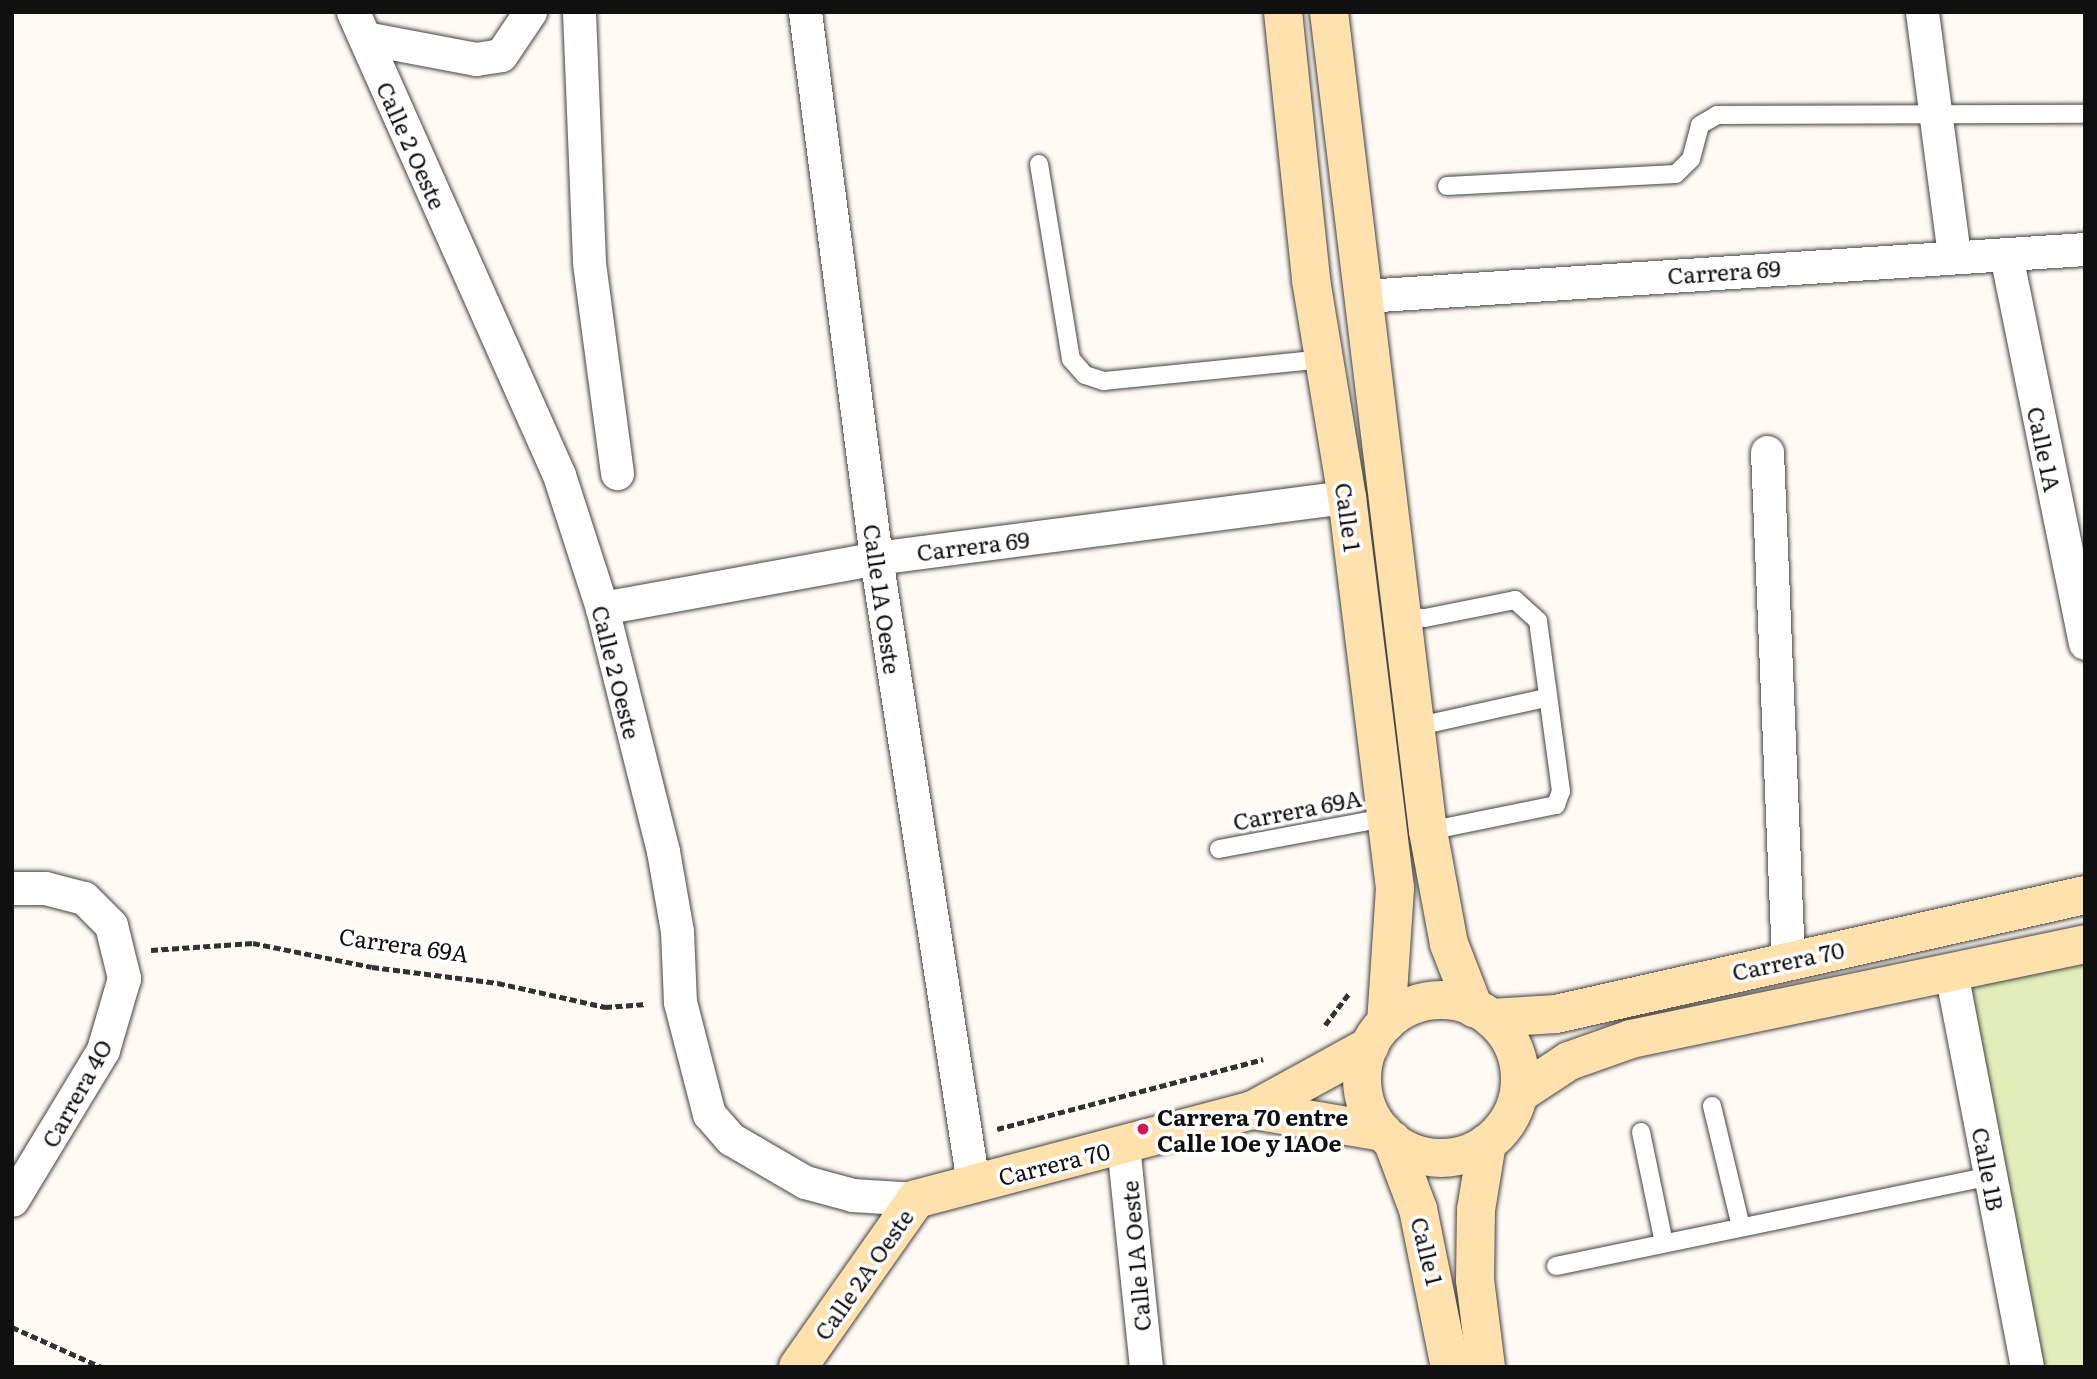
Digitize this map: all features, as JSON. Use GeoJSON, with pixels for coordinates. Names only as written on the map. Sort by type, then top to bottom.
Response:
{"type":"FeatureCollection","features":[{"type":"Feature","properties":{"kind":"street"},"geometry":{"type":"LineString","coordinates":[[359,25],[476,59],[501,55],[530,12]]}},
{"type":"Feature","properties":{"kind":"street"},"geometry":{"type":"LineString","coordinates":[[579,12],[589,262],[617,473]]}},
{"type":"Feature","properties":{"kind":"street","name":"Calle 1A Oeste"},"geometry":{"type":"LineString","coordinates":[[805,12],[876,558],[973,1183]]}},
{"type":"Feature","properties":{"kind":"street","name":"Calle 1"},"geometry":{"type":"LineString","coordinates":[[1283,12],[1324,359],[1347,497],[1395,888],[1378,1034]]}},
{"type":"Feature","properties":{"kind":"street","name":"Calle 1"},"geometry":{"type":"LineString","coordinates":[[1329,12],[1400,617],[1428,831],[1449,944],[1483,1013]]}},
{"type":"Feature","properties":{"kind":"street"},"geometry":{"type":"LineString","coordinates":[[1922,12],[1954,254]]}},
{"type":"Feature","properties":{"kind":"street","name":"Calle 2 Oeste"},"geometry":{"type":"LineString","coordinates":[[359,25],[559,475],[602,608],[663,851],[680,1002],[709,1114],[730,1139],[805,1182],[853,1195],[925,1196]]}},
{"type":"Feature","properties":{"kind":"street","name":"Carrera 69"},"geometry":{"type":"LineString","coordinates":[[1364,296],[1954,254],[2006,255],[2085,248]]}},
{"type":"Feature","properties":{"kind":"street","name":"Calle 1A"},"geometry":{"type":"LineString","coordinates":[[2006,255],[2085,643]]}},
{"type":"Feature","properties":{"kind":"street"},"geometry":{"type":"LineString","coordinates":[[1767,452],[1788,960]]}},
{"type":"Feature","properties":{"kind":"street","name":"Carrera 69"},"geometry":{"type":"LineString","coordinates":[[602,608],[876,558],[1347,497]]}},
{"type":"Feature","properties":{"kind":"street","name":"Carrera 4O"},"geometry":{"type":"LineString","coordinates":[[12,888],[45,888],[84,898],[111,925],[124,978],[103,1051],[12,1200]]}},
{"type":"Feature","properties":{"kind":"street","name":"Carrera 70"},"geometry":{"type":"LineString","coordinates":[[1483,1013],[1556,1014],[2085,895]]}},
{"type":"Feature","properties":{"kind":"street","name":"Carrera 70"},"geometry":{"type":"LineString","coordinates":[[1519,1094],[1569,1061],[1631,1039],[2085,944]]}},
{"type":"Feature","properties":{"kind":"street","name":"Calle 1B"},"geometry":{"type":"LineString","coordinates":[[1951,972],[2028,1367]]}},
{"type":"Feature","properties":{"kind":"street"},"geometry":{"type":"LineString","coordinates":[[1428,1002],[1483,1013],[1518,1058],[1519,1094],[1511,1117],[1487,1143],[1456,1156],[1433,1157],[1387,1136],[1363,1090],[1378,1034],[1428,1002]]}},
{"type":"Feature","properties":{"kind":"street","name":"Carrera 70"},"geometry":{"type":"LineString","coordinates":[[925,1196],[1253,1110],[1378,1034]]}},
{"type":"Feature","properties":{"kind":"street","name":"Carrera 70"},"geometry":{"type":"LineString","coordinates":[[1253,1110],[1387,1136]]}},
{"type":"Feature","properties":{"kind":"street","name":"Calle 1"},"geometry":{"type":"LineString","coordinates":[[1387,1136],[1418,1209],[1450,1367]]}},
{"type":"Feature","properties":{"kind":"street","name":"Calle 1"},"geometry":{"type":"LineString","coordinates":[[1486,1367],[1475,1280],[1476,1210],[1487,1143]]}},
{"type":"Feature","properties":{"kind":"street","name":"Calle 1A Oeste"},"geometry":{"type":"LineString","coordinates":[[1124,1145],[1146,1367]]}},
{"type":"Feature","properties":{"kind":"street","name":"Calle 2A Oeste"},"geometry":{"type":"LineString","coordinates":[[798,1367],[925,1196]]}},
{"type":"Feature","properties":{"kind":"lane"},"geometry":{"type":"LineString","coordinates":[[1447,186],[1676,174],[1691,159],[1700,125],[1717,115],[1935,112],[1989,118],[2085,114]]}},
{"type":"Feature","properties":{"kind":"lane"},"geometry":{"type":"LineString","coordinates":[[1039,164],[1071,359],[1085,375],[1104,381],[1324,359]]}},
{"type":"Feature","properties":{"kind":"lane"},"geometry":{"type":"LineString","coordinates":[[1400,617],[1514,600],[1538,621],[1546,698],[1561,791],[1556,805],[1428,831]]}},
{"type":"Feature","properties":{"kind":"lane"},"geometry":{"type":"LineString","coordinates":[[1414,727],[1546,698]]}},
{"type":"Feature","properties":{"kind":"lane","name":"Carrera 69A"},"geometry":{"type":"LineString","coordinates":[[1219,849],[1385,818]]}},
{"type":"Feature","properties":{"kind":"lane"},"geometry":{"type":"LineString","coordinates":[[1712,1106],[1741,1227]]}},
{"type":"Feature","properties":{"kind":"lane"},"geometry":{"type":"LineString","coordinates":[[1642,1132],[1664,1243]]}},
{"type":"Feature","properties":{"kind":"lane"},"geometry":{"type":"LineString","coordinates":[[1556,1266],[1990,1176]]}},
{"type":"Feature","properties":{"kind":"path","name":"Carrera 69A"},"geometry":{"type":"LineString","coordinates":[[119,953],[253,943],[372,967],[498,982],[605,1007],[680,1002]]}},
{"type":"Feature","properties":{"kind":"path"},"geometry":{"type":"LineString","coordinates":[[1316,1032],[1355,981]]}},
{"type":"Feature","properties":{"kind":"path"},"geometry":{"type":"LineString","coordinates":[[966,1137],[1278,1055]]}},
{"type":"Feature","properties":{"kind":"path"},"geometry":{"type":"LineString","coordinates":[[12,1326],[102,1367]]}},
{"type":"Feature","properties":{"kind":"green space"},"geometry":{"type":"Polygon","coordinates":[[[2085,944],[2085,1367],[2027,1367],[1951,972],[2085,944]]]}},
{"type":"Feature","properties":{"kind":"place","name":"Carrera 70 entre Calle 1Oe y 1AOe"},"geometry":{"type":"Point","coordinates":[1143,1129]}}]}
